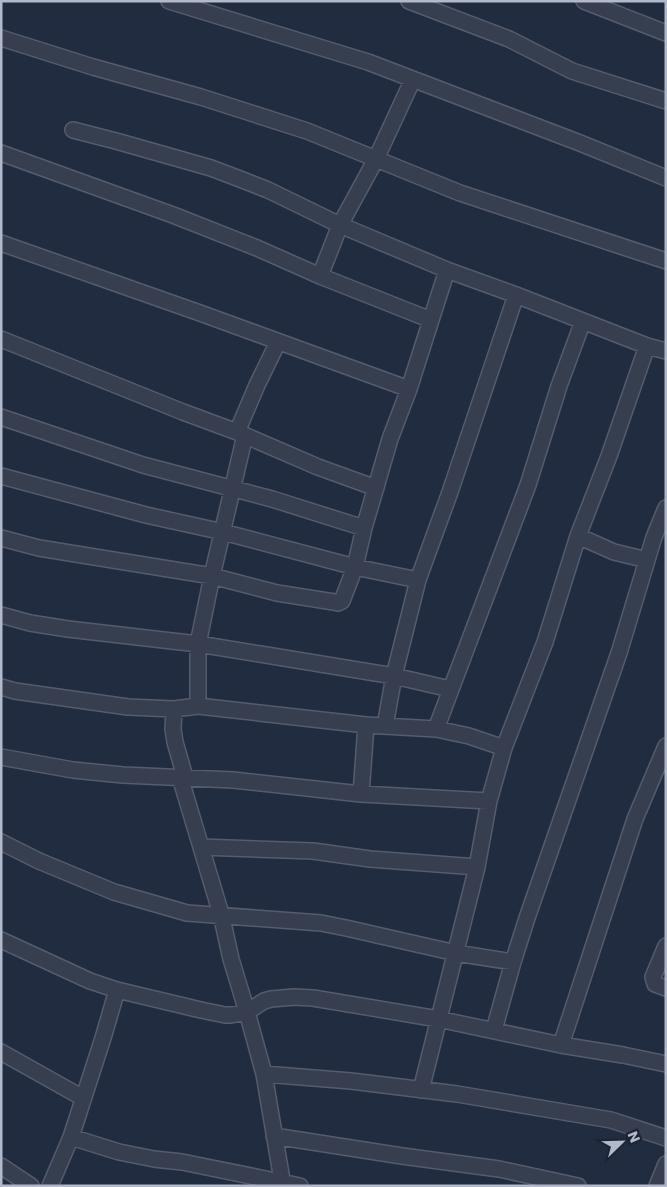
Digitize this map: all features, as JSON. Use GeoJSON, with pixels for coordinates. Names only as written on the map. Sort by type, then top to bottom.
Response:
{"type":"FeatureCollection","features":[{"type":"Feature","properties":{"kind":"street"},"geometry":{"type":"LineString","coordinates":[[169,1],[368,62],[666,178]]}},
{"type":"Feature","properties":{"kind":"street"},"geometry":{"type":"LineString","coordinates":[[409,1],[431,5],[509,39],[572,71],[666,101]]}},
{"type":"Feature","properties":{"kind":"street"},"geometry":{"type":"LineString","coordinates":[[584,1],[666,32]]}},
{"type":"Feature","properties":{"kind":"street"},"geometry":{"type":"LineString","coordinates":[[1,38],[93,67],[201,96],[281,122],[460,193],[666,261]]}},
{"type":"Feature","properties":{"kind":"street"},"geometry":{"type":"LineString","coordinates":[[320,276],[340,225],[368,173],[382,162],[413,79]]}},
{"type":"Feature","properties":{"kind":"street"},"geometry":{"type":"LineString","coordinates":[[73,130],[211,168],[233,176],[268,190],[340,225],[447,270],[516,294],[647,346],[666,351]]}},
{"type":"Feature","properties":{"kind":"street"},"geometry":{"type":"LineString","coordinates":[[1,152],[257,248],[320,276],[430,320]]}},
{"type":"Feature","properties":{"kind":"street"},"geometry":{"type":"LineString","coordinates":[[1,243],[409,389]]}},
{"type":"Feature","properties":{"kind":"street"},"geometry":{"type":"LineString","coordinates":[[1,538],[39,548],[212,576],[278,593],[338,603],[342,601],[355,567],[364,528],[390,439],[409,389],[447,270]]}},
{"type":"Feature","properties":{"kind":"street"},"geometry":{"type":"LineString","coordinates":[[385,726],[394,676],[418,580],[450,492],[516,294]]}},
{"type":"Feature","properties":{"kind":"street"},"geometry":{"type":"LineString","coordinates":[[436,729],[528,485],[559,386],[583,321]]}},
{"type":"Feature","properties":{"kind":"street"},"geometry":{"type":"LineString","coordinates":[[1,339],[183,412],[241,433],[318,467],[376,488]]}},
{"type":"Feature","properties":{"kind":"street"},"geometry":{"type":"LineString","coordinates":[[198,706],[198,644],[223,532],[241,433],[256,385],[278,342]]}},
{"type":"Feature","properties":{"kind":"street"},"geometry":{"type":"LineString","coordinates":[[421,1090],[477,868],[489,801],[504,748],[545,642],[578,536],[609,456],[647,346]]}},
{"type":"Feature","properties":{"kind":"street"},"geometry":{"type":"LineString","coordinates":[[1,418],[143,465],[232,487],[364,528]]}},
{"type":"Feature","properties":{"kind":"street"},"geometry":{"type":"LineString","coordinates":[[1,476],[146,515],[223,532],[355,567],[418,580]]}},
{"type":"Feature","properties":{"kind":"street"},"geometry":{"type":"LineString","coordinates":[[494,1030],[513,962],[619,654],[654,537],[666,508]]}},
{"type":"Feature","properties":{"kind":"street"},"geometry":{"type":"LineString","coordinates":[[578,536],[614,552],[647,560]]}},
{"type":"Feature","properties":{"kind":"street"},"geometry":{"type":"LineString","coordinates":[[1,615],[30,623],[68,629],[198,644],[394,676],[450,689]]}},
{"type":"Feature","properties":{"kind":"street"},"geometry":{"type":"LineString","coordinates":[[1,687],[15,691],[128,707],[174,709],[198,706],[366,725],[436,729],[469,736],[504,748]]}},
{"type":"Feature","properties":{"kind":"street"},"geometry":{"type":"LineString","coordinates":[[174,709],[175,742],[183,777],[221,914],[231,959],[248,1012],[264,1074],[283,1184]]}},
{"type":"Feature","properties":{"kind":"street"},"geometry":{"type":"LineString","coordinates":[[361,794],[366,725]]}},
{"type":"Feature","properties":{"kind":"street"},"geometry":{"type":"LineString","coordinates":[[562,1045],[635,819],[666,746]]}},
{"type":"Feature","properties":{"kind":"street"},"geometry":{"type":"LineString","coordinates":[[1,757],[73,770],[123,775],[233,780],[361,794],[489,801]]}},
{"type":"Feature","properties":{"kind":"street"},"geometry":{"type":"LineString","coordinates":[[1,842],[39,862],[114,892],[187,912],[321,923],[456,954],[513,962]]}},
{"type":"Feature","properties":{"kind":"street"},"geometry":{"type":"LineString","coordinates":[[201,847],[313,851],[370,859],[477,868]]}},
{"type":"Feature","properties":{"kind":"street"},"geometry":{"type":"LineString","coordinates":[[1,940],[90,981],[117,990],[225,1015],[248,1012],[270,999],[313,998],[438,1018],[562,1045],[666,1064]]}},
{"type":"Feature","properties":{"kind":"street"},"geometry":{"type":"LineString","coordinates":[[666,946],[653,977],[655,984],[666,988]]}},
{"type":"Feature","properties":{"kind":"street"},"geometry":{"type":"LineString","coordinates":[[50,1186],[71,1137],[117,990]]}},
{"type":"Feature","properties":{"kind":"street"},"geometry":{"type":"LineString","coordinates":[[1,1052],[83,1098]]}},
{"type":"Feature","properties":{"kind":"street"},"geometry":{"type":"LineString","coordinates":[[264,1074],[351,1081],[457,1094],[602,1118],[666,1138]]}},
{"type":"Feature","properties":{"kind":"street"},"geometry":{"type":"LineString","coordinates":[[274,1136],[411,1157],[499,1168],[578,1186]]}},
{"type":"Feature","properties":{"kind":"street"},"geometry":{"type":"LineString","coordinates":[[71,1137],[119,1152],[182,1162],[300,1186]]}},
{"type":"Feature","properties":{"kind":"street"},"geometry":{"type":"LineString","coordinates":[[657,1186],[666,1164]]}},
{"type":"Feature","properties":{"kind":"street"},"geometry":{"type":"LineString","coordinates":[[1,1166],[31,1186]]}}]}
